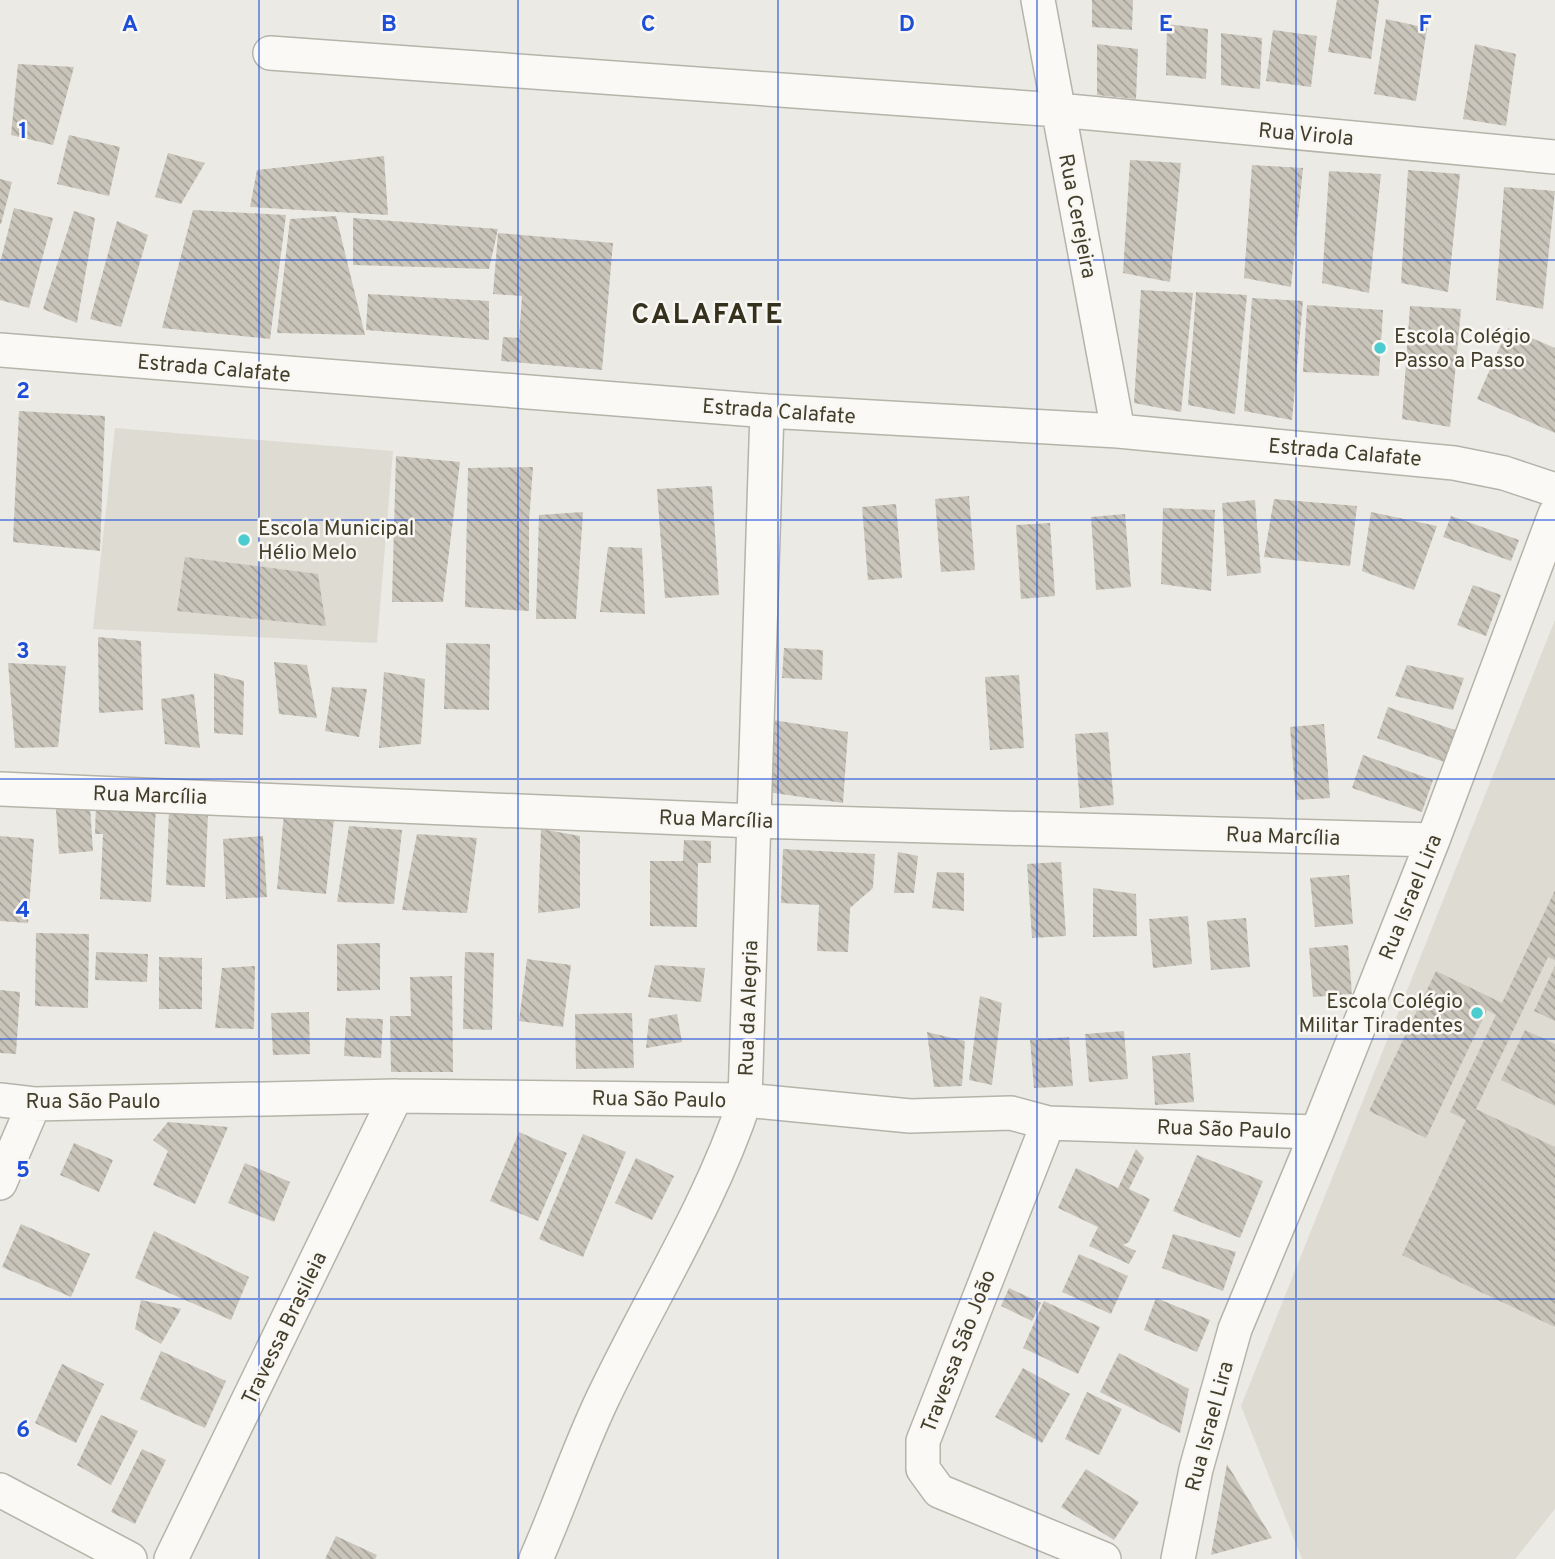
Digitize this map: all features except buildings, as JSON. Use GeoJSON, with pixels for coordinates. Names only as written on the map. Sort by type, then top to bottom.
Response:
{"type":"FeatureCollection","features":[{"type":"Feature","properties":{"kind":"street","name":"Rua Cerejeira"},"geometry":{"type":"LineString","coordinates":[[1038,0],[1118,431]]}},
{"type":"Feature","properties":{"kind":"street","name":"Rua Virola"},"geometry":{"type":"LineString","coordinates":[[270,53],[1058,110],[1555,158]]}},
{"type":"Feature","properties":{"kind":"street","name":"Estrada Calafate"},"geometry":{"type":"LineString","coordinates":[[0,350],[400,384],[767,411],[1118,431],[1454,463],[1504,473],[1555,490]]}},
{"type":"Feature","properties":{"kind":"street","name":"Rua da Alegria"},"geometry":{"type":"LineString","coordinates":[[536,1559],[600,1404],[733,1136],[745,1100],[767,411]]}},
{"type":"Feature","properties":{"kind":"street","name":"Rua Israel Lira"},"geometry":{"type":"LineString","coordinates":[[1178,1559],[1196,1469],[1235,1329],[1433,840],[1555,514]]}},
{"type":"Feature","properties":{"kind":"street","name":"Rua Marcília"},"geometry":{"type":"LineString","coordinates":[[0,789],[754,821],[1433,840]]}},
{"type":"Feature","properties":{"kind":"street","name":"Rua São Paulo"},"geometry":{"type":"LineString","coordinates":[[0,1100],[34,1104],[396,1096],[745,1100],[910,1116],[1011,1113],[1048,1123],[1317,1132]]}},
{"type":"Feature","properties":{"kind":"street","name":"Travessa Brasileia"},"geometry":{"type":"LineString","coordinates":[[171,1559],[396,1096]]}},
{"type":"Feature","properties":{"kind":"street"},"geometry":{"type":"LineString","coordinates":[[0,1183],[34,1104]]}},
{"type":"Feature","properties":{"kind":"street","name":"Travessa São João"},"geometry":{"type":"LineString","coordinates":[[1048,1123],[923,1441],[923,1469],[939,1491],[1104,1559]]}},
{"type":"Feature","properties":{"kind":"street"},"geometry":{"type":"LineString","coordinates":[[0,1490],[130,1559]]}},
{"type":"Feature","properties":{"kind":"shaded area","name":"Escola Municipal Hélio Melo"},"geometry":{"type":"Polygon","coordinates":[[[115,428],[393,451],[377,643],[93,629],[115,428]]]}},
{"type":"Feature","properties":{"kind":"shaded area","name":"Escola Colégio Militar Tiradentes"},"geometry":{"type":"Polygon","coordinates":[[[1555,620],[1555,1509],[1515,1559],[1302,1559],[1241,1406],[1555,620]]]}},
{"type":"Feature","properties":{"kind":"place","name":"Escola Colégio Passo a Passo"},"geometry":{"type":"Point","coordinates":[1380,348]}},
{"type":"Feature","properties":{"kind":"place","name":"Escola Municipal Hélio Melo"},"geometry":{"type":"Point","coordinates":[244,540]}},
{"type":"Feature","properties":{"kind":"place","name":"Escola Colégio Militar Tiradentes"},"geometry":{"type":"Point","coordinates":[1477,1013]}},
{"type":"Feature","properties":{"kind":"district","name":"CALAFATE"},"geometry":{"type":"Point","coordinates":[708,313]}}]}
